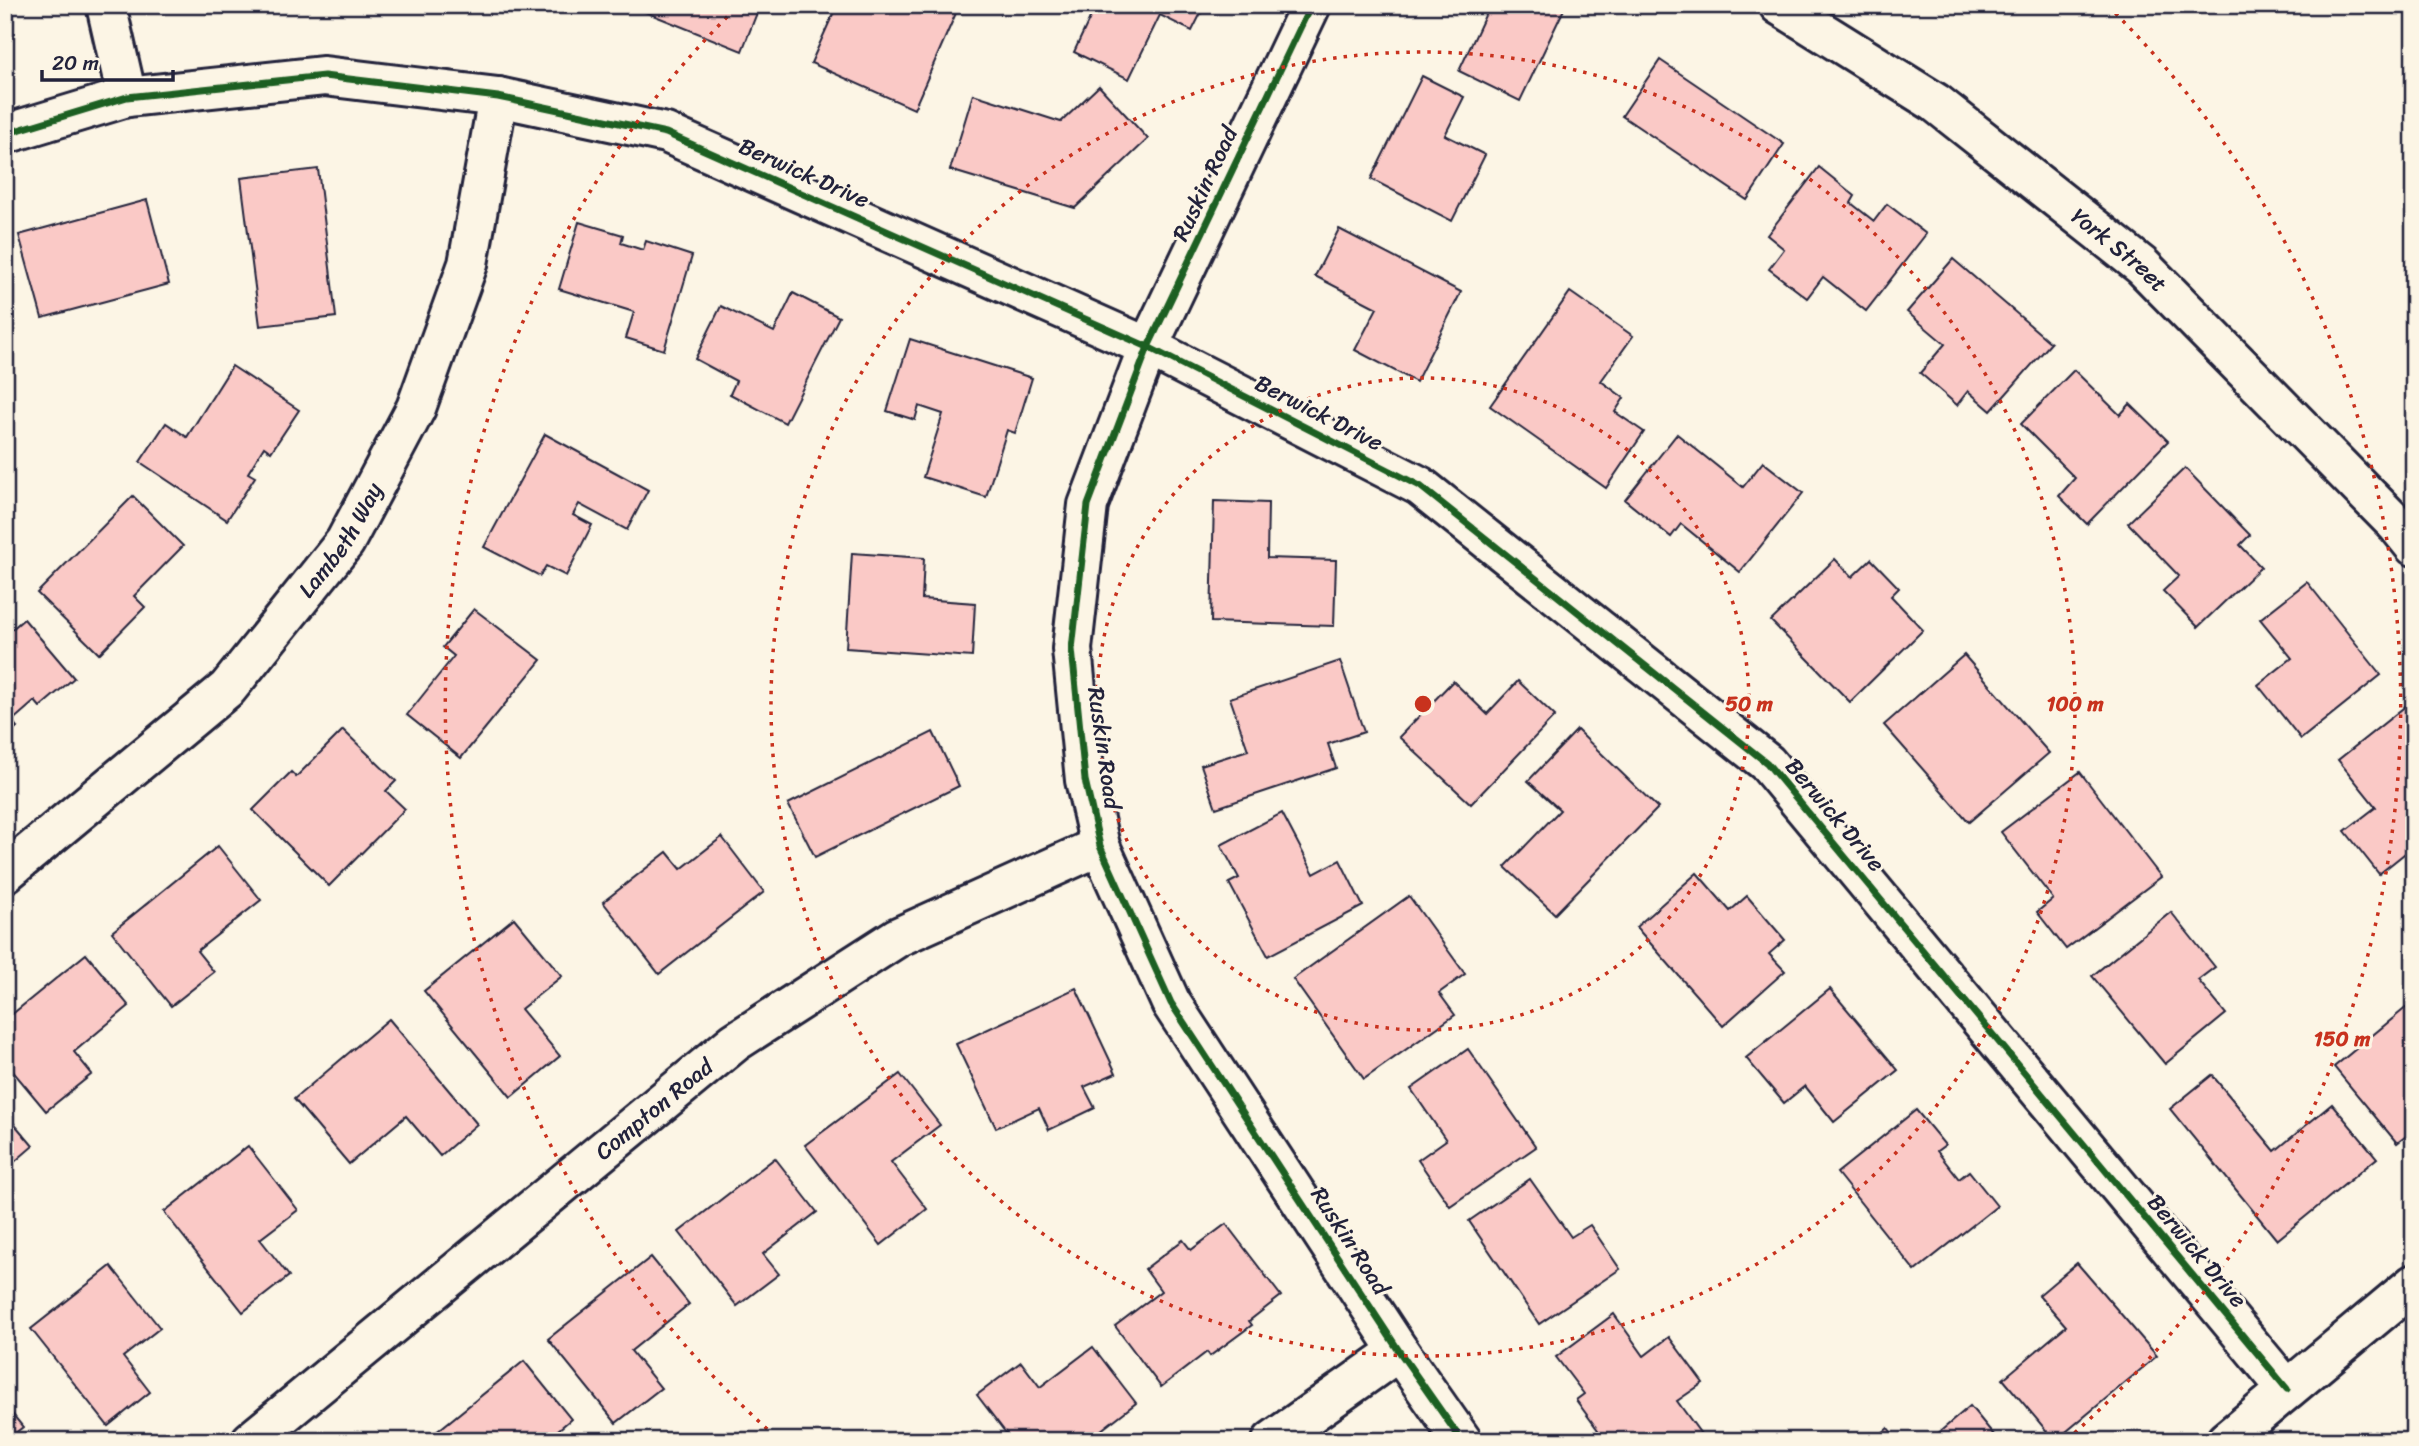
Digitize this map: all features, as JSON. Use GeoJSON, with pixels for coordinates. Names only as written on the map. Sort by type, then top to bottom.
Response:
{"type":"FeatureCollection","features":[{"type":"Feature","properties":{"kind":"street"},"geometry":{"type":"LineString","coordinates":[[106,5],[127,97]]}},
{"type":"Feature","properties":{"kind":"street","name":"Ruskin Road"},"geometry":{"type":"LineString","coordinates":[[1311,5],[1148,347],[1088,505],[1072,649],[1085,780],[1100,846],[1171,1003],[1399,1351],[1462,1441]]}},
{"type":"Feature","properties":{"kind":"street","name":"York Street"},"geometry":{"type":"LineString","coordinates":[[1779,5],[1936,103],[2142,266],[2408,527]]}},
{"type":"Feature","properties":{"kind":"street","name":"Berwick Drive"},"geometry":{"type":"LineString","coordinates":[[5,134],[127,97],[324,76],[498,97],[666,133],[1148,347],[1420,486],[1766,763],[2287,1389]]}},
{"type":"Feature","properties":{"kind":"street","name":"Lambeth Way"},"geometry":{"type":"LineString","coordinates":[[5,873],[228,688],[345,542],[416,408],[468,264],[498,97]]}},
{"type":"Feature","properties":{"kind":"street","name":"Compton Road"},"geometry":{"type":"LineString","coordinates":[[251,1441],[735,1042],[898,937],[1100,846]]}},
{"type":"Feature","properties":{"kind":"street"},"geometry":{"type":"LineString","coordinates":[[2226,1441],[2414,1284]]}},
{"type":"Feature","properties":{"kind":"street"},"geometry":{"type":"LineString","coordinates":[[1272,1441],[1399,1351]]}},
{"type":"Feature","properties":{"kind":"building"},"geometry":{"type":"Polygon","coordinates":[[[628,5],[760,5],[742,51],[628,5]]]}},
{"type":"Feature","properties":{"kind":"building"},"geometry":{"type":"Polygon","coordinates":[[[837,5],[937,5],[956,13],[914,109],[811,63],[837,5]]]}},
{"type":"Feature","properties":{"kind":"building"},"geometry":{"type":"Polygon","coordinates":[[[1096,5],[1205,5],[1192,31],[1160,15],[1129,79],[1074,52],[1096,5]]]}},
{"type":"Feature","properties":{"kind":"building"},"geometry":{"type":"Polygon","coordinates":[[[1485,5],[1566,5],[1520,101],[1459,71],[1489,7],[1485,5]]]}},
{"type":"Feature","properties":{"kind":"building"},"geometry":{"type":"Polygon","coordinates":[[[1660,60],[1784,144],[1747,200],[1622,116],[1660,60]]]}},
{"type":"Feature","properties":{"kind":"building"},"geometry":{"type":"Polygon","coordinates":[[[1422,76],[1464,97],[1445,135],[1485,155],[1452,221],[1371,179],[1422,76]]]}},
{"type":"Feature","properties":{"kind":"building"},"geometry":{"type":"Polygon","coordinates":[[[1099,86],[1148,139],[1075,208],[950,170],[973,94],[1061,122],[1099,86]]]}},
{"type":"Feature","properties":{"kind":"building"},"geometry":{"type":"Polygon","coordinates":[[[1819,167],[1855,196],[1851,203],[1874,221],[1887,204],[1926,234],[1866,311],[1823,277],[1807,298],[1769,269],[1784,249],[1767,235],[1819,167]]]}},
{"type":"Feature","properties":{"kind":"building"},"geometry":{"type":"Polygon","coordinates":[[[318,169],[336,317],[260,326],[241,178],[318,169]]]}},
{"type":"Feature","properties":{"kind":"building"},"geometry":{"type":"Polygon","coordinates":[[[147,200],[169,284],[42,318],[19,235],[147,200]]]}},
{"type":"Feature","properties":{"kind":"building"},"geometry":{"type":"Polygon","coordinates":[[[579,222],[623,235],[621,243],[643,250],[646,241],[692,256],[664,350],[626,338],[634,312],[559,289],[579,222]]]}},
{"type":"Feature","properties":{"kind":"building"},"geometry":{"type":"Polygon","coordinates":[[[1339,229],[1461,292],[1416,382],[1355,350],[1377,308],[1315,276],[1339,229]]]}},
{"type":"Feature","properties":{"kind":"building"},"geometry":{"type":"Polygon","coordinates":[[[1953,259],[2051,343],[1991,411],[1968,391],[1957,405],[1920,373],[1945,344],[1907,312],[1953,259]]]}},
{"type":"Feature","properties":{"kind":"building"},"geometry":{"type":"Polygon","coordinates":[[[1570,292],[1633,336],[1601,381],[1624,398],[1615,412],[1644,432],[1606,488],[1490,406],[1570,292]]]}},
{"type":"Feature","properties":{"kind":"building"},"geometry":{"type":"Polygon","coordinates":[[[793,293],[839,317],[785,423],[730,394],[736,381],[695,359],[721,306],[774,332],[793,293]]]}},
{"type":"Feature","properties":{"kind":"building"},"geometry":{"type":"Polygon","coordinates":[[[910,339],[1032,378],[1015,433],[1007,430],[986,497],[923,477],[943,414],[919,406],[915,420],[887,411],[910,339]]]}},
{"type":"Feature","properties":{"kind":"building"},"geometry":{"type":"Polygon","coordinates":[[[232,366],[299,410],[271,452],[264,447],[248,473],[255,477],[227,520],[140,462],[166,423],[187,437],[232,366]]]}},
{"type":"Feature","properties":{"kind":"building"},"geometry":{"type":"Polygon","coordinates":[[[2074,370],[2120,415],[2130,404],[2168,441],[2087,524],[2059,496],[2075,478],[2021,424],[2074,370]]]}},
{"type":"Feature","properties":{"kind":"building"},"geometry":{"type":"Polygon","coordinates":[[[545,434],[648,490],[627,530],[579,504],[573,515],[592,525],[566,576],[546,566],[540,576],[484,547],[545,434]]]}},
{"type":"Feature","properties":{"kind":"building"},"geometry":{"type":"Polygon","coordinates":[[[1677,434],[1743,487],[1763,462],[1803,493],[1740,572],[1681,524],[1671,537],[1625,500],[1677,434]]]}},
{"type":"Feature","properties":{"kind":"building"},"geometry":{"type":"Polygon","coordinates":[[[2185,468],[2250,535],[2240,545],[2261,567],[2198,627],[2163,591],[2179,576],[2128,523],[2185,468]]]}},
{"type":"Feature","properties":{"kind":"building"},"geometry":{"type":"Polygon","coordinates":[[[133,496],[183,546],[134,596],[145,607],[99,654],[37,593],[133,496]]]}},
{"type":"Feature","properties":{"kind":"building"},"geometry":{"type":"Polygon","coordinates":[[[1214,501],[1268,503],[1267,558],[1336,560],[1334,626],[1211,622],[1214,501]]]}},
{"type":"Feature","properties":{"kind":"building"},"geometry":{"type":"Polygon","coordinates":[[[852,553],[924,558],[922,599],[975,603],[972,657],[846,648],[852,553]]]}},
{"type":"Feature","properties":{"kind":"building"},"geometry":{"type":"Polygon","coordinates":[[[1835,559],[1852,577],[1871,559],[1899,588],[1891,596],[1923,630],[1850,702],[1771,621],[1835,559]]]}},
{"type":"Feature","properties":{"kind":"building"},"geometry":{"type":"Polygon","coordinates":[[[2307,582],[2381,675],[2301,739],[2258,685],[2292,658],[2260,619],[2307,582]]]}},
{"type":"Feature","properties":{"kind":"building"},"geometry":{"type":"Polygon","coordinates":[[[474,609],[541,660],[461,758],[407,715],[454,656],[443,647],[474,609]]]}},
{"type":"Feature","properties":{"kind":"building"},"geometry":{"type":"Polygon","coordinates":[[[24,619],[74,678],[40,707],[35,701],[12,721],[17,727],[5,737],[5,635],[24,619]]]}},
{"type":"Feature","properties":{"kind":"building"},"geometry":{"type":"Polygon","coordinates":[[[1964,655],[2049,753],[1969,822],[1884,725],[1964,655]]]}},
{"type":"Feature","properties":{"kind":"building"},"geometry":{"type":"Polygon","coordinates":[[[1340,661],[1364,732],[1328,744],[1336,768],[1216,808],[1201,765],[1248,750],[1230,698],[1340,661]]]}},
{"type":"Feature","properties":{"kind":"building"},"geometry":{"type":"Polygon","coordinates":[[[1453,681],[1487,714],[1518,681],[1555,716],[1471,804],[1399,737],[1453,681]]]}},
{"type":"Feature","properties":{"kind":"building"},"geometry":{"type":"Polygon","coordinates":[[[2407,705],[2414,713],[2414,846],[2379,874],[2345,831],[2376,807],[2338,760],[2407,705]]]}},
{"type":"Feature","properties":{"kind":"building"},"geometry":{"type":"Polygon","coordinates":[[[343,730],[396,781],[386,791],[405,809],[329,886],[253,810],[291,772],[296,777],[343,730]]]}},
{"type":"Feature","properties":{"kind":"building"},"geometry":{"type":"Polygon","coordinates":[[[1577,730],[1658,808],[1555,914],[1505,867],[1560,810],[1528,781],[1577,730]]]}},
{"type":"Feature","properties":{"kind":"building"},"geometry":{"type":"Polygon","coordinates":[[[933,732],[959,786],[815,857],[788,804],[933,732]]]}},
{"type":"Feature","properties":{"kind":"building"},"geometry":{"type":"Polygon","coordinates":[[[2080,772],[2161,877],[2066,949],[2037,912],[2053,899],[2001,832],[2080,772]]]}},
{"type":"Feature","properties":{"kind":"building"},"geometry":{"type":"Polygon","coordinates":[[[1282,813],[1314,874],[1340,860],[1363,906],[1268,956],[1229,883],[1239,878],[1221,845],[1282,813]]]}},
{"type":"Feature","properties":{"kind":"building"},"geometry":{"type":"Polygon","coordinates":[[[722,837],[764,892],[659,974],[603,902],[667,852],[681,869],[722,837]]]}},
{"type":"Feature","properties":{"kind":"building"},"geometry":{"type":"Polygon","coordinates":[[[218,846],[261,900],[197,951],[214,972],[171,1006],[112,932],[218,846]]]}},
{"type":"Feature","properties":{"kind":"building"},"geometry":{"type":"Polygon","coordinates":[[[1697,873],[1730,911],[1747,896],[1785,940],[1769,954],[1785,971],[1723,1026],[1636,927],[1697,873]]]}},
{"type":"Feature","properties":{"kind":"building"},"geometry":{"type":"Polygon","coordinates":[[[1409,896],[1465,974],[1439,993],[1455,1015],[1364,1079],[1293,979],[1409,896]]]}},
{"type":"Feature","properties":{"kind":"building"},"geometry":{"type":"Polygon","coordinates":[[[2171,912],[2215,967],[2198,980],[2226,1014],[2165,1064],[2092,976],[2171,912]]]}},
{"type":"Feature","properties":{"kind":"building"},"geometry":{"type":"Polygon","coordinates":[[[514,918],[562,976],[521,1009],[560,1056],[511,1097],[424,991],[514,918]]]}},
{"type":"Feature","properties":{"kind":"building"},"geometry":{"type":"Polygon","coordinates":[[[86,954],[129,1006],[74,1052],[92,1074],[46,1111],[5,1062],[5,1020],[86,954]]]}},
{"type":"Feature","properties":{"kind":"building"},"geometry":{"type":"Polygon","coordinates":[[[1076,988],[1116,1073],[1084,1087],[1095,1108],[1049,1130],[1039,1108],[996,1128],[956,1044],[1076,988]]]}},
{"type":"Feature","properties":{"kind":"building"},"geometry":{"type":"Polygon","coordinates":[[[1830,989],[1898,1070],[1834,1122],[1805,1086],[1784,1103],[1746,1058],[1830,989]]]}},
{"type":"Feature","properties":{"kind":"building"},"geometry":{"type":"Polygon","coordinates":[[[2414,1001],[2414,1130],[2397,1143],[2334,1067],[2414,1001]]]}},
{"type":"Feature","properties":{"kind":"building"},"geometry":{"type":"Polygon","coordinates":[[[389,1019],[477,1124],[440,1156],[406,1116],[349,1164],[294,1099],[389,1019]]]}},
{"type":"Feature","properties":{"kind":"building"},"geometry":{"type":"Polygon","coordinates":[[[1468,1049],[1536,1147],[1450,1206],[1418,1160],[1446,1140],[1411,1089],[1468,1049]]]}},
{"type":"Feature","properties":{"kind":"building"},"geometry":{"type":"Polygon","coordinates":[[[900,1074],[940,1125],[891,1162],[927,1209],[881,1245],[805,1145],[900,1074]]]}},
{"type":"Feature","properties":{"kind":"building"},"geometry":{"type":"Polygon","coordinates":[[[2212,1075],[2275,1151],[2332,1104],[2377,1158],[2277,1240],[2170,1109],[2212,1075]]]}},
{"type":"Feature","properties":{"kind":"building"},"geometry":{"type":"Polygon","coordinates":[[[1916,1110],[1945,1145],[1937,1151],[1959,1179],[1969,1171],[1997,1206],[1915,1271],[1837,1173],[1916,1110]]]}},
{"type":"Feature","properties":{"kind":"building"},"geometry":{"type":"Polygon","coordinates":[[[5,1113],[33,1146],[5,1170],[5,1113]]]}},
{"type":"Feature","properties":{"kind":"building"},"geometry":{"type":"Polygon","coordinates":[[[248,1146],[298,1210],[260,1239],[289,1276],[243,1312],[164,1212],[248,1146]]]}},
{"type":"Feature","properties":{"kind":"building"},"geometry":{"type":"Polygon","coordinates":[[[775,1158],[817,1212],[763,1254],[779,1274],[737,1306],[679,1232],[775,1158]]]}},
{"type":"Feature","properties":{"kind":"building"},"geometry":{"type":"Polygon","coordinates":[[[1530,1179],[1571,1237],[1590,1225],[1620,1269],[1539,1324],[1469,1221],[1530,1179]]]}},
{"type":"Feature","properties":{"kind":"building"},"geometry":{"type":"Polygon","coordinates":[[[1226,1224],[1281,1296],[1249,1321],[1252,1325],[1210,1356],[1207,1352],[1161,1387],[1115,1326],[1161,1291],[1145,1269],[1183,1240],[1191,1250],[1226,1224]]]}},
{"type":"Feature","properties":{"kind":"building"},"geometry":{"type":"Polygon","coordinates":[[[651,1257],[689,1304],[631,1351],[661,1388],[616,1423],[548,1339],[651,1257]]]}},
{"type":"Feature","properties":{"kind":"building"},"geometry":{"type":"Polygon","coordinates":[[[2077,1263],[2157,1356],[2055,1441],[2003,1379],[2066,1326],[2039,1295],[2077,1263]]]}},
{"type":"Feature","properties":{"kind":"building"},"geometry":{"type":"Polygon","coordinates":[[[111,1266],[160,1328],[123,1357],[150,1392],[108,1426],[31,1329],[111,1266]]]}},
{"type":"Feature","properties":{"kind":"building"},"geometry":{"type":"Polygon","coordinates":[[[1614,1314],[1644,1356],[1669,1337],[1703,1383],[1677,1401],[1706,1441],[1606,1441],[1576,1400],[1584,1394],[1556,1357],[1614,1314]]]}},
{"type":"Feature","properties":{"kind":"building"},"geometry":{"type":"Polygon","coordinates":[[[1093,1347],[1136,1403],[1087,1441],[1012,1441],[977,1395],[1021,1362],[1040,1387],[1093,1347]]]}},
{"type":"Feature","properties":{"kind":"building"},"geometry":{"type":"Polygon","coordinates":[[[524,1361],[571,1419],[545,1441],[431,1441],[429,1438],[524,1361]]]}},
{"type":"Feature","properties":{"kind":"building"},"geometry":{"type":"Polygon","coordinates":[[[5,1405],[23,1427],[5,1441],[5,1405]]]}},
{"type":"Feature","properties":{"kind":"building"},"geometry":{"type":"Polygon","coordinates":[[[1970,1406],[1999,1441],[1929,1441],[1970,1406]]]}},
{"type":"Feature","properties":{"kind":"building"},"geometry":{"type":"Polygon","coordinates":[[[1888,1428],[1898,1441],[1873,1441],[1888,1428]]]}},
{"type":"Feature","properties":{"kind":"cycle path"},"geometry":{"type":"LineString","coordinates":[[1311,5],[1148,347],[1088,505],[1072,649],[1085,780],[1100,846],[1171,1003],[1399,1351],[1462,1441]]}},
{"type":"Feature","properties":{"kind":"cycle path"},"geometry":{"type":"LineString","coordinates":[[5,134],[127,97],[324,76],[498,97],[666,133],[1148,347],[1420,486],[1767,763],[2287,1389]]}}]}
